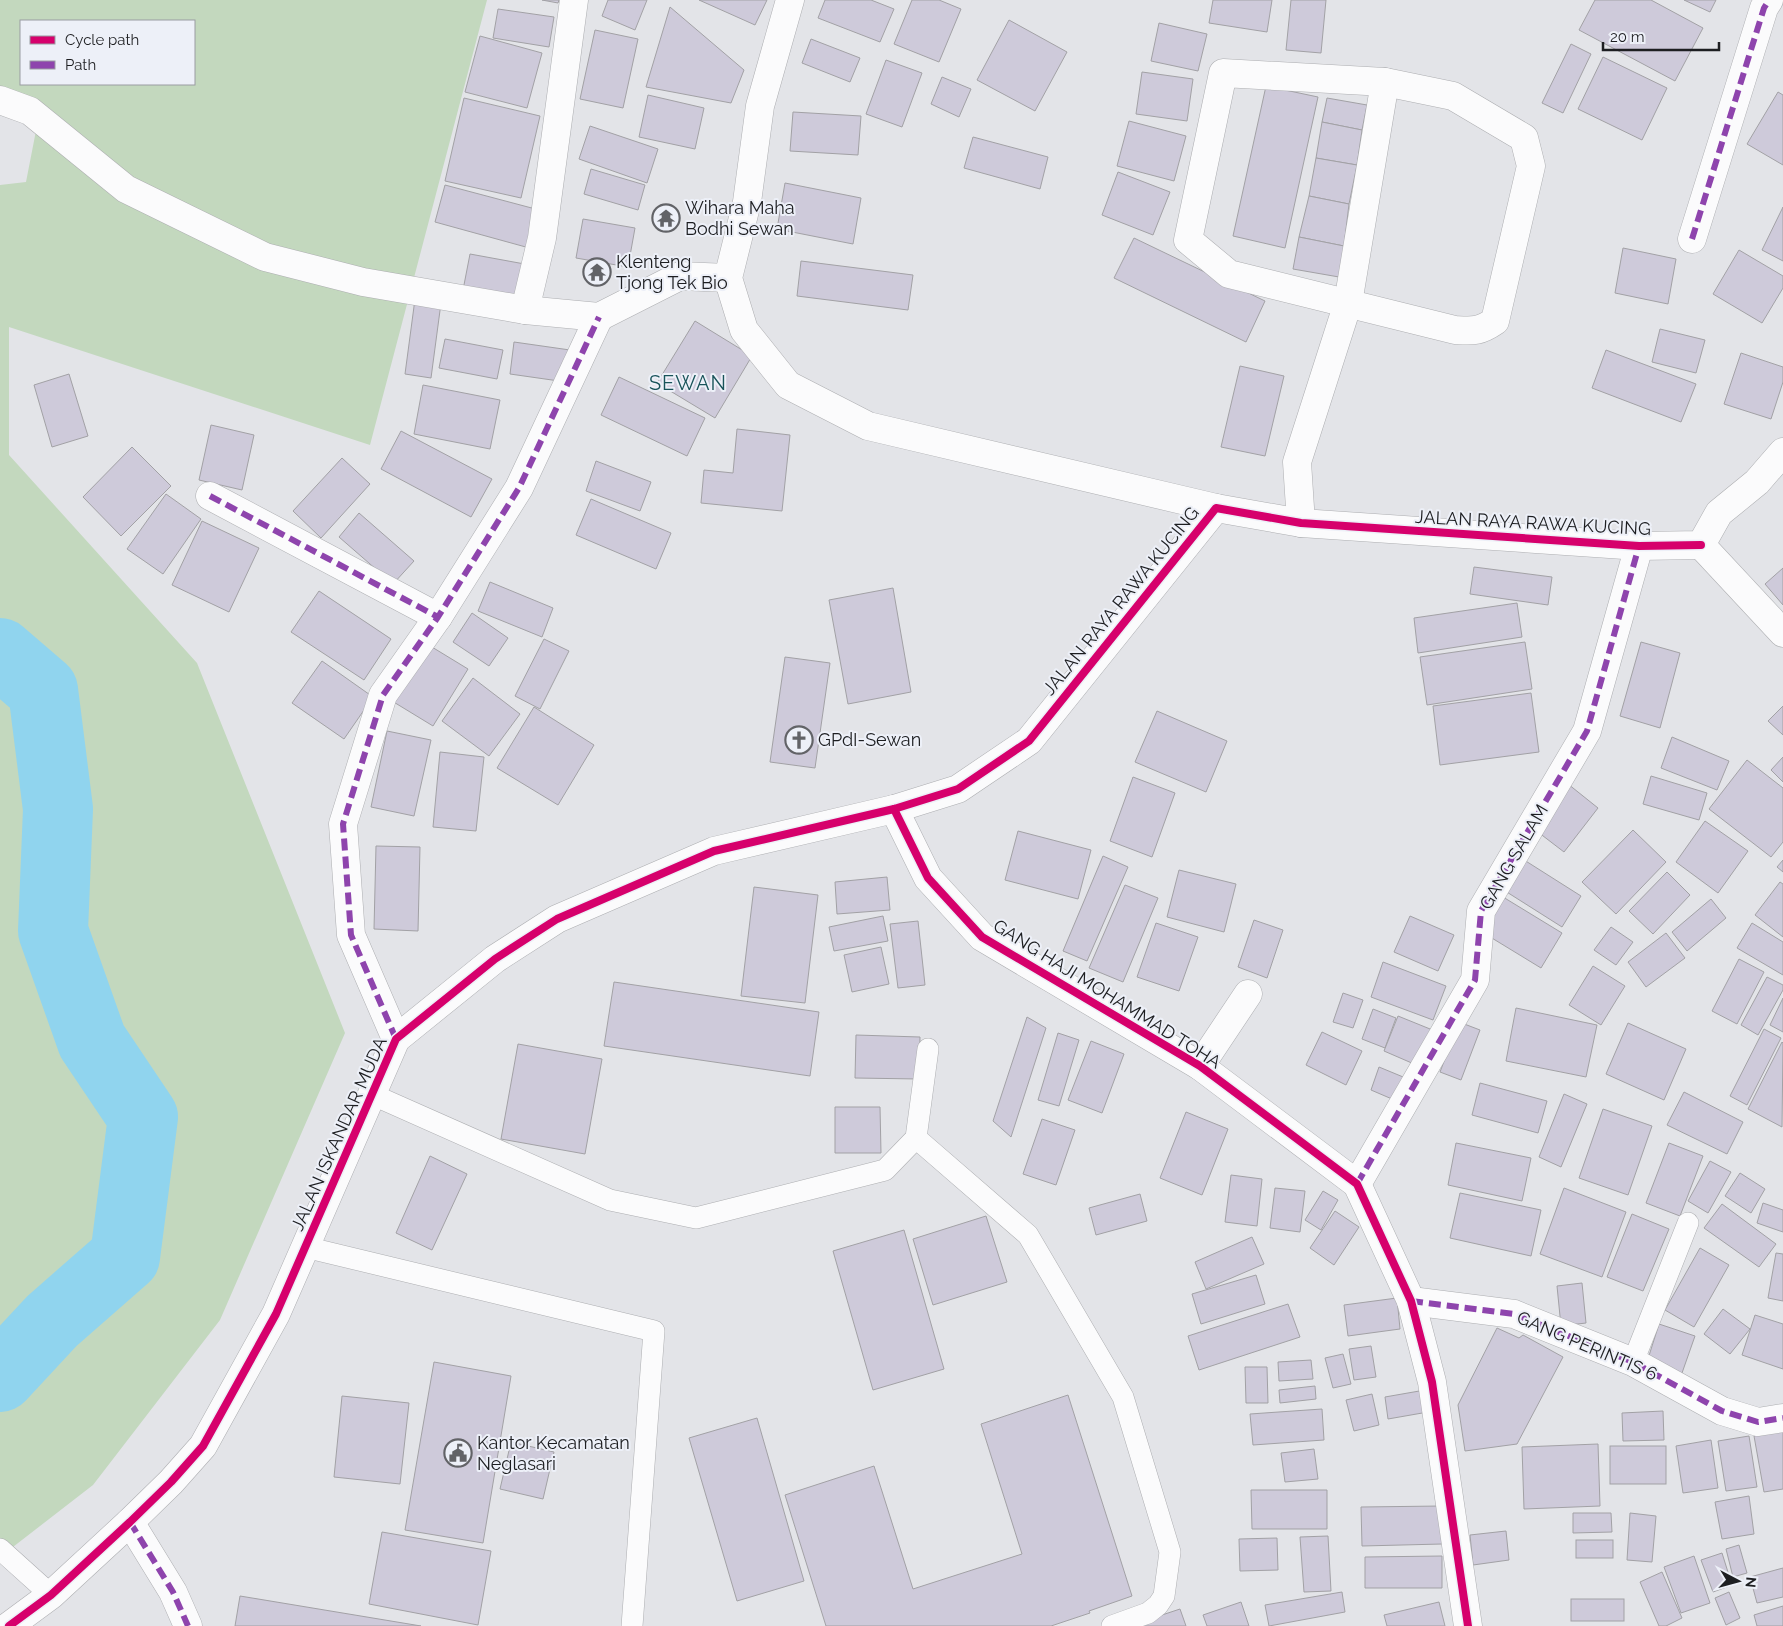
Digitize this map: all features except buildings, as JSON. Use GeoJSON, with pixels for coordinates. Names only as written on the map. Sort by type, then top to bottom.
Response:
{"type":"FeatureCollection","features":[{"type":"Feature","properties":{"kind":"street"},"geometry":{"type":"LineString","coordinates":[[526,310],[542,238],[574,0]]}},
{"type":"Feature","properties":{"kind":"street"},"geometry":{"type":"LineString","coordinates":[[790,0],[760,106],[747,202],[728,278],[744,330],[788,385],[868,426],[1216,508]]}},
{"type":"Feature","properties":{"kind":"street"},"geometry":{"type":"LineString","coordinates":[[1692,239],[1764,8],[1769,0]]}},
{"type":"Feature","properties":{"kind":"street"},"geometry":{"type":"LineString","coordinates":[[1223,73],[1384,82],[1453,96],[1524,138],[1532,166],[1494,321],[1476,331],[1455,330],[1348,303],[1229,274],[1188,240],[1223,73]]}},
{"type":"Feature","properties":{"kind":"street"},"geometry":{"type":"LineString","coordinates":[[1301,523],[1297,462],[1348,303],[1384,82]]}},
{"type":"Feature","properties":{"kind":"street"},"geometry":{"type":"LineString","coordinates":[[0,100],[30,112],[126,189],[265,257],[363,282],[526,310],[599,317],[680,276],[728,278]]}},
{"type":"Feature","properties":{"kind":"street"},"geometry":{"type":"LineString","coordinates":[[396,1039],[351,935],[343,824],[383,695],[438,617],[519,488],[599,317]]}},
{"type":"Feature","properties":{"kind":"street"},"geometry":{"type":"LineString","coordinates":[[1783,452],[1758,482],[1719,513],[1701,545],[1783,633]]}},
{"type":"Feature","properties":{"kind":"street"},"geometry":{"type":"LineString","coordinates":[[210,496],[438,617]]}},
{"type":"Feature","properties":{"kind":"street","name":"JALAN RAYA RAWA KUCING"},"geometry":{"type":"LineString","coordinates":[[894,809],[958,788],[1029,741],[1216,508],[1301,523],[1640,546],[1701,545]]}},
{"type":"Feature","properties":{"kind":"street","name":"GANG SALAM"},"geometry":{"type":"LineString","coordinates":[[1357,1184],[1475,980],[1481,911],[1586,731],[1640,546]]}},
{"type":"Feature","properties":{"kind":"street","name":"JALAN ISKANDAR MUDA"},"geometry":{"type":"LineString","coordinates":[[9,1626],[51,1595],[130,1522],[171,1482],[203,1446],[276,1314],[396,1039],[495,960],[557,919],[714,850],[894,809]]}},
{"type":"Feature","properties":{"kind":"street","name":"GANG HAJI MOHAMMAD TOHA"},"geometry":{"type":"LineString","coordinates":[[894,809],[928,878],[982,937],[1200,1066],[1357,1184],[1411,1301],[1432,1382],[1468,1626]]}},
{"type":"Feature","properties":{"kind":"street"},"geometry":{"type":"LineString","coordinates":[[1200,1066],[1248,994]]}},
{"type":"Feature","properties":{"kind":"street","name":"GANG PERINTIS 6"},"geometry":{"type":"LineString","coordinates":[[1411,1301],[1514,1314],[1633,1362],[1722,1411],[1758,1422],[1783,1418]]}},
{"type":"Feature","properties":{"kind":"street"},"geometry":{"type":"LineString","coordinates":[[130,1522],[173,1592],[188,1626]]}},
{"type":"Feature","properties":{"kind":"lane"},"geometry":{"type":"LineString","coordinates":[[371,1094],[610,1200],[696,1218],[886,1170],[916,1138],[928,1050]]}},
{"type":"Feature","properties":{"kind":"lane"},"geometry":{"type":"LineString","coordinates":[[916,1138],[1028,1235],[1123,1397],[1170,1552],[1164,1596],[1158,1605],[1148,1613],[1112,1626]]}},
{"type":"Feature","properties":{"kind":"lane"},"geometry":{"type":"LineString","coordinates":[[1633,1362],[1688,1223]]}},
{"type":"Feature","properties":{"kind":"lane"},"geometry":{"type":"LineString","coordinates":[[305,1247],[654,1331],[632,1626]]}},
{"type":"Feature","properties":{"kind":"lane"},"geometry":{"type":"LineString","coordinates":[[0,1549],[51,1595]]}},
{"type":"Feature","properties":{"kind":"green space"},"geometry":{"type":"Polygon","coordinates":[[[0,0],[487,0],[370,445],[9,327],[9,455],[197,663],[345,1033],[220,1320],[93,1485],[0,1557],[0,185],[26,182],[41,105],[0,99],[0,0]]]}},
{"type":"Feature","properties":{"kind":"waterway"},"geometry":{"type":"LineString","coordinates":[[0,653],[43,690],[58,809],[53,931],[92,1041],[143,1117],[125,1257],[52,1321],[0,1377]]}},
{"type":"Feature","properties":{"kind":"marked path"},"geometry":{"type":"LineString","coordinates":[[1692,239],[1764,8],[1769,0]]}},
{"type":"Feature","properties":{"kind":"marked path"},"geometry":{"type":"LineString","coordinates":[[396,1039],[351,935],[343,824],[383,695],[438,617],[519,488],[599,317]]}},
{"type":"Feature","properties":{"kind":"marked path"},"geometry":{"type":"LineString","coordinates":[[210,496],[438,617]]}},
{"type":"Feature","properties":{"kind":"marked path"},"geometry":{"type":"LineString","coordinates":[[1357,1184],[1475,980],[1481,911],[1587,731],[1639,546]]}},
{"type":"Feature","properties":{"kind":"marked path"},"geometry":{"type":"LineString","coordinates":[[1411,1301],[1514,1314],[1633,1362],[1722,1411],[1758,1422],[1783,1418]]}},
{"type":"Feature","properties":{"kind":"marked path"},"geometry":{"type":"LineString","coordinates":[[130,1522],[173,1592],[188,1626]]}},
{"type":"Feature","properties":{"kind":"cycle path"},"geometry":{"type":"LineString","coordinates":[[9,1626],[51,1595],[130,1522],[171,1482],[203,1446],[276,1314],[396,1039],[495,959],[557,919],[714,851],[894,809],[958,789],[1029,741],[1216,508],[1301,523],[1639,546],[1701,545]]}},
{"type":"Feature","properties":{"kind":"cycle path"},"geometry":{"type":"LineString","coordinates":[[894,809],[928,878],[982,937],[1200,1066],[1357,1184],[1411,1301],[1432,1382],[1468,1626]]}},
{"type":"Feature","properties":{"kind":"place","name":"Wihara Maha Bodhi Sewan"},"geometry":{"type":"Point","coordinates":[666,218]}},
{"type":"Feature","properties":{"kind":"place","name":"Klenteng Tjong Tek Bio"},"geometry":{"type":"Point","coordinates":[597,272]}},
{"type":"Feature","properties":{"kind":"place","name":"GPdI-Sewan"},"geometry":{"type":"Point","coordinates":[799,740]}},
{"type":"Feature","properties":{"kind":"place","name":"Kantor Kecamatan Neglasari"},"geometry":{"type":"Point","coordinates":[458,1453]}},
{"type":"Feature","properties":{"kind":"district","name":"SEWAN"},"geometry":{"type":"Point","coordinates":[688,383]}}]}
